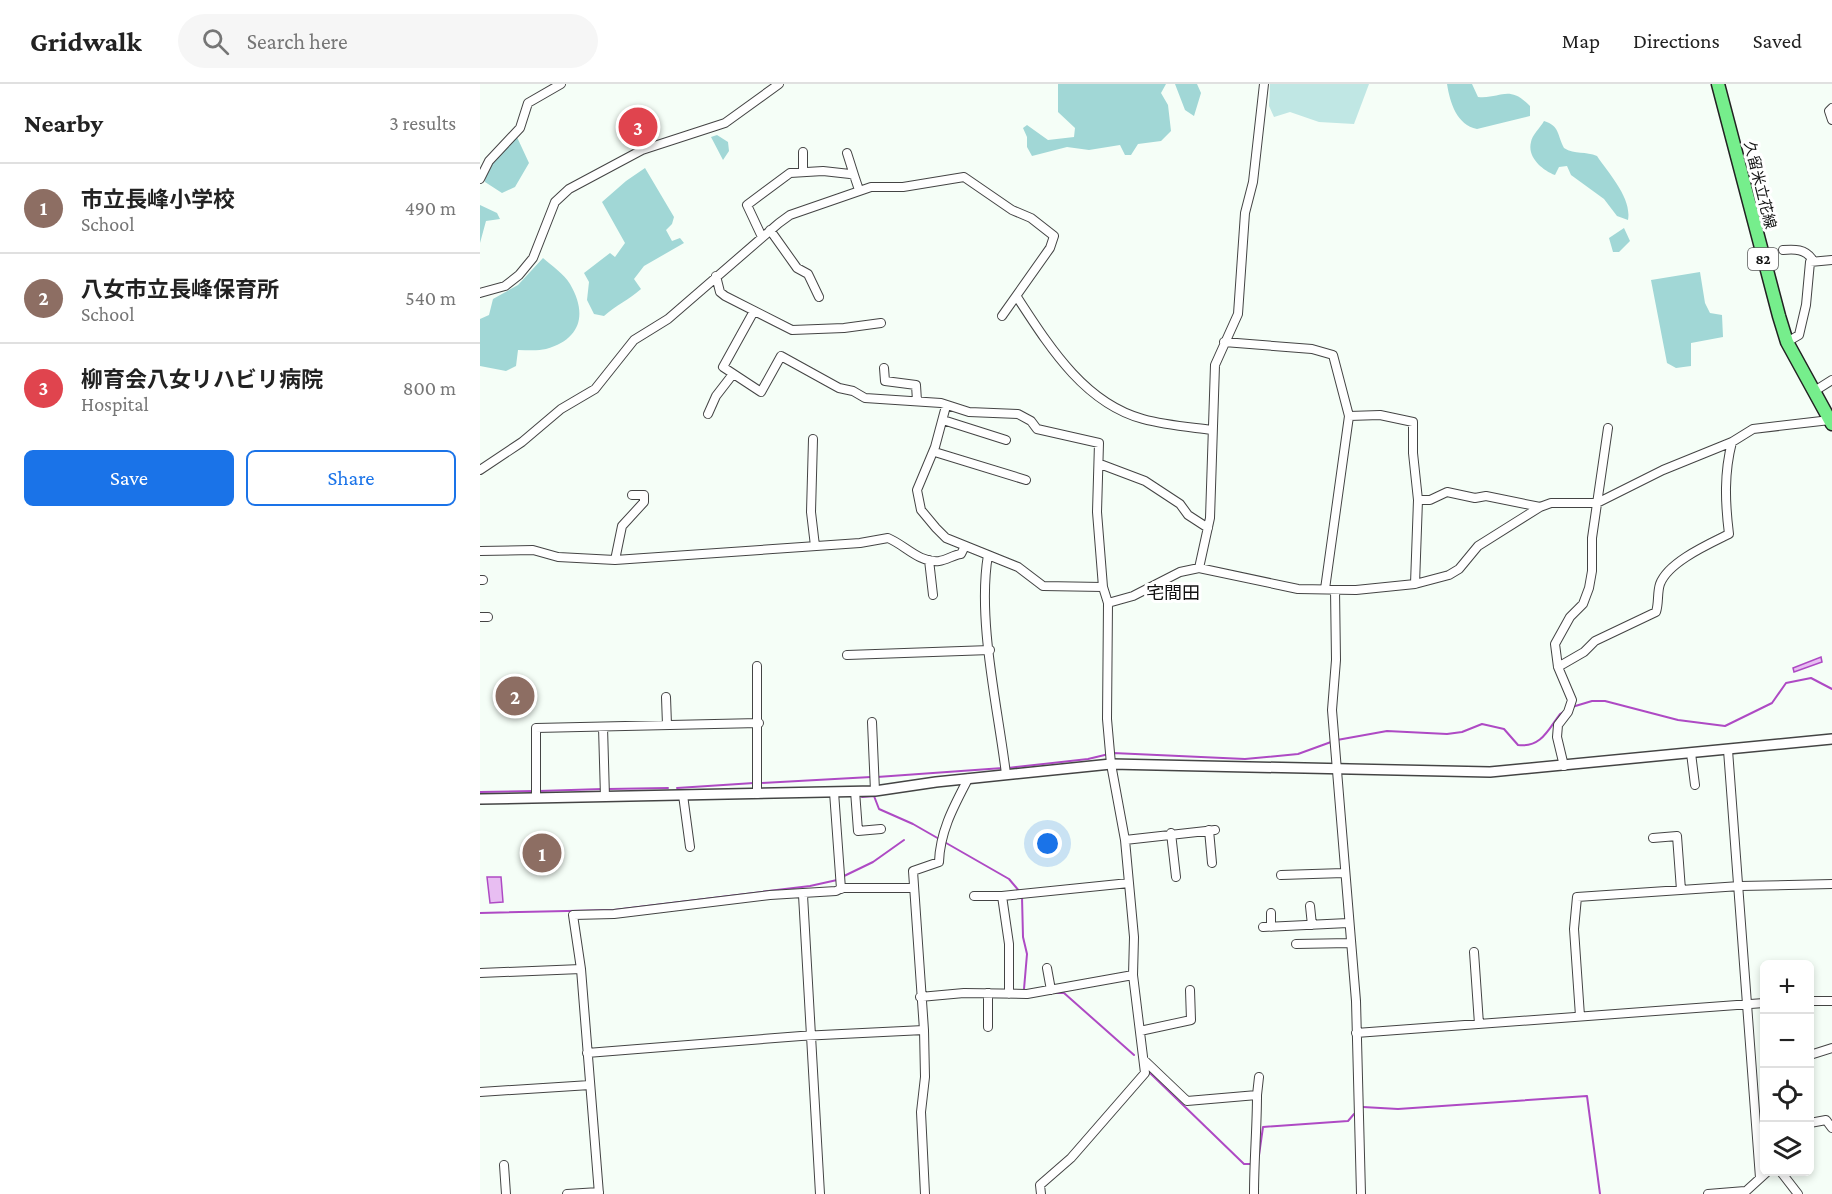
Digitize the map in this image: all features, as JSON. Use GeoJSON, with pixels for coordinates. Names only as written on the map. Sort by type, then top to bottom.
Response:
{"type":"FeatureCollection","features":[{"type":"Feature","properties":{"kind":"main road","name":"久留米立花線"},"geometry":{"type":"LineString","coordinates":[[1718,84],[1772,296],[1787,342],[1831,422]]}},
{"type":"Feature","properties":{"kind":"street"},"geometry":{"type":"LineString","coordinates":[[480,179],[489,161],[520,128],[528,104],[561,84]]}},
{"type":"Feature","properties":{"kind":"street"},"geometry":{"type":"LineString","coordinates":[[480,293],[505,286],[519,275],[533,258],[555,202],[569,189],[642,150],[725,123],[779,84]]}},
{"type":"Feature","properties":{"kind":"street"},"geometry":{"type":"LineString","coordinates":[[1199,568],[1208,528],[1213,489],[1211,430],[1215,365],[1238,314],[1245,213],[1253,182],[1263,84]]}},
{"type":"Feature","properties":{"kind":"street"},"geometry":{"type":"LineString","coordinates":[[1832,108],[1829,111],[1832,120]]}},
{"type":"Feature","properties":{"kind":"street"},"geometry":{"type":"LineString","coordinates":[[802,152],[803,170]]}},
{"type":"Feature","properties":{"kind":"street"},"geometry":{"type":"LineString","coordinates":[[847,153],[859,190]]}},
{"type":"Feature","properties":{"kind":"street"},"geometry":{"type":"LineString","coordinates":[[949,169],[949,178]]}},
{"type":"Feature","properties":{"kind":"street"},"geometry":{"type":"LineString","coordinates":[[762,237],[747,205],[790,173],[803,170],[854,176]]}},
{"type":"Feature","properties":{"kind":"street"},"geometry":{"type":"LineString","coordinates":[[480,470],[522,442],[561,410],[595,389],[625,348],[668,319],[790,215],[859,190],[887,185],[903,187],[964,177],[1012,210],[1031,218],[1054,236],[1050,248],[1002,316]]}},
{"type":"Feature","properties":{"kind":"street"},"geometry":{"type":"LineString","coordinates":[[770,230],[797,268],[808,274],[819,297]]}},
{"type":"Feature","properties":{"kind":"street"},"geometry":{"type":"LineString","coordinates":[[1783,249],[1808,253],[1812,259],[1799,334],[1787,342]]}},
{"type":"Feature","properties":{"kind":"street"},"geometry":{"type":"LineString","coordinates":[[1812,259],[1832,260]]}},
{"type":"Feature","properties":{"kind":"street"},"geometry":{"type":"LineString","coordinates":[[716,276],[720,292],[735,303],[797,330],[844,328],[881,323]]}},
{"type":"Feature","properties":{"kind":"street"},"geometry":{"type":"LineString","coordinates":[[1017,297],[1068,370],[1113,407],[1143,419],[1211,430]]}},
{"type":"Feature","properties":{"kind":"street"},"geometry":{"type":"LineString","coordinates":[[754,311],[723,367],[762,392],[781,356],[839,388],[853,391],[865,398],[917,401],[969,412],[1018,414],[1037,429],[1099,443],[1097,512],[1104,587],[1108,603],[1107,719],[1111,761],[1125,840],[1134,937],[1133,975],[1145,1073],[1071,1158],[1045,1179],[1040,1185],[1041,1194]]}},
{"type":"Feature","properties":{"kind":"street"},"geometry":{"type":"LineString","coordinates":[[1224,342],[1312,349],[1333,355],[1349,416],[1325,590]]}},
{"type":"Feature","properties":{"kind":"street"},"geometry":{"type":"LineString","coordinates":[[884,368],[885,381],[916,385],[917,401]]}},
{"type":"Feature","properties":{"kind":"street"},"geometry":{"type":"LineString","coordinates":[[708,414],[716,396],[733,374]]}},
{"type":"Feature","properties":{"kind":"street"},"geometry":{"type":"LineString","coordinates":[[1813,392],[1832,380]]}},
{"type":"Feature","properties":{"kind":"street"},"geometry":{"type":"LineString","coordinates":[[946,406],[935,447],[917,490],[921,510],[936,528],[946,538],[1018,567],[1043,586],[1104,587]]}},
{"type":"Feature","properties":{"kind":"street"},"geometry":{"type":"LineString","coordinates":[[1349,416],[1380,415],[1413,423],[1413,453],[1418,500],[1415,584]]}},
{"type":"Feature","properties":{"kind":"street"},"geometry":{"type":"LineString","coordinates":[[943,420],[1006,440]]}},
{"type":"Feature","properties":{"kind":"street"},"geometry":{"type":"LineString","coordinates":[[1108,603],[1133,596],[1180,572],[1199,568],[1298,589],[1335,590],[1415,584],[1449,575],[1459,569],[1478,546],[1540,507],[1551,503],[1610,501],[1664,470],[1732,442],[1754,429],[1780,420],[1831,422]]}},
{"type":"Feature","properties":{"kind":"street"},"geometry":{"type":"LineString","coordinates":[[1564,766],[1557,737],[1558,725],[1568,712],[1572,700],[1558,667],[1555,644],[1570,617],[1583,604],[1589,588],[1597,503],[1608,428]]}},
{"type":"Feature","properties":{"kind":"street"},"geometry":{"type":"LineString","coordinates":[[813,439],[811,512],[815,546]]}},
{"type":"Feature","properties":{"kind":"street"},"geometry":{"type":"LineString","coordinates":[[1558,667],[1584,652],[1595,641],[1656,612],[1659,586],[1666,574],[1692,553],[1729,534],[1725,498],[1726,464],[1732,442]]}},
{"type":"Feature","properties":{"kind":"street"},"geometry":{"type":"LineString","coordinates":[[938,453],[1026,480]]}},
{"type":"Feature","properties":{"kind":"street"},"geometry":{"type":"LineString","coordinates":[[1100,464],[1145,481],[1180,504],[1188,515],[1208,528]]}},
{"type":"Feature","properties":{"kind":"street"},"geometry":{"type":"LineString","coordinates":[[1418,500],[1430,500],[1447,492],[1466,497],[1485,495],[1540,507]]}},
{"type":"Feature","properties":{"kind":"street"},"geometry":{"type":"LineString","coordinates":[[615,560],[622,526],[644,502],[644,495],[632,495]]}},
{"type":"Feature","properties":{"kind":"street"},"geometry":{"type":"LineString","coordinates":[[480,551],[533,550],[558,557],[615,560],[815,546],[888,538],[929,560],[942,561],[952,555],[961,554],[965,546]]}},
{"type":"Feature","properties":{"kind":"street"},"geometry":{"type":"LineString","coordinates":[[988,555],[984,580],[990,650],[1006,774]]}},
{"type":"Feature","properties":{"kind":"street"},"geometry":{"type":"LineString","coordinates":[[929,560],[933,595]]}},
{"type":"Feature","properties":{"kind":"street"},"geometry":{"type":"LineString","coordinates":[[1335,590],[1336,660],[1332,710],[1356,1033],[1361,1194]]}},
{"type":"Feature","properties":{"kind":"street"},"geometry":{"type":"LineString","coordinates":[[847,655],[990,650]]}},
{"type":"Feature","properties":{"kind":"street"},"geometry":{"type":"LineString","coordinates":[[757,666],[759,723],[757,794]]}},
{"type":"Feature","properties":{"kind":"street"},"geometry":{"type":"LineString","coordinates":[[666,697],[667,725]]}},
{"type":"Feature","properties":{"kind":"street"},"geometry":{"type":"LineString","coordinates":[[872,722],[875,791]]}},
{"type":"Feature","properties":{"kind":"street"},"geometry":{"type":"LineString","coordinates":[[536,798],[536,728],[759,723]]}},
{"type":"Feature","properties":{"kind":"street"},"geometry":{"type":"LineString","coordinates":[[603,726],[605,796]]}},
{"type":"Feature","properties":{"kind":"street"},"geometry":{"type":"LineString","coordinates":[[480,799],[875,791],[1111,761],[1454,773],[1564,766],[1832,739]]}},
{"type":"Feature","properties":{"kind":"street"},"geometry":{"type":"LineString","coordinates":[[1728,750],[1740,886],[1760,1178]]}},
{"type":"Feature","properties":{"kind":"street"},"geometry":{"type":"LineString","coordinates":[[1691,753],[1695,785]]}},
{"type":"Feature","properties":{"kind":"street"},"geometry":{"type":"LineString","coordinates":[[925,1194],[921,1113],[925,1077],[924,1030],[913,871],[939,862],[940,842],[952,809],[968,779]]}},
{"type":"Feature","properties":{"kind":"street"},"geometry":{"type":"LineString","coordinates":[[855,791],[858,831],[881,829]]}},
{"type":"Feature","properties":{"kind":"street"},"geometry":{"type":"LineString","coordinates":[[834,792],[841,889]]}},
{"type":"Feature","properties":{"kind":"street"},"geometry":{"type":"LineString","coordinates":[[683,795],[690,847]]}},
{"type":"Feature","properties":{"kind":"street"},"geometry":{"type":"LineString","coordinates":[[1125,840],[1212,830],[1214,858]]}},
{"type":"Feature","properties":{"kind":"street"},"geometry":{"type":"LineString","coordinates":[[1171,833],[1176,877]]}},
{"type":"Feature","properties":{"kind":"street"},"geometry":{"type":"LineString","coordinates":[[1653,838],[1677,836],[1681,890]]}},
{"type":"Feature","properties":{"kind":"street"},"geometry":{"type":"LineString","coordinates":[[1281,875],[1344,873]]}},
{"type":"Feature","properties":{"kind":"street"},"geometry":{"type":"LineString","coordinates":[[974,896],[1002,897],[1129,883]]}},
{"type":"Feature","properties":{"kind":"street"},"geometry":{"type":"LineString","coordinates":[[1580,1016],[1574,929],[1577,897],[1740,886],[1832,884]]}},
{"type":"Feature","properties":{"kind":"street"},"geometry":{"type":"LineString","coordinates":[[567,1194],[599,1193],[581,969],[573,915],[614,914],[770,895],[803,895],[841,889],[914,888]]}},
{"type":"Feature","properties":{"kind":"street"},"geometry":{"type":"LineString","coordinates":[[803,895],[820,1194]]}},
{"type":"Feature","properties":{"kind":"street"},"geometry":{"type":"LineString","coordinates":[[1002,897],[1009,944],[1009,994]]}},
{"type":"Feature","properties":{"kind":"street"},"geometry":{"type":"LineString","coordinates":[[1310,906],[1312,925]]}},
{"type":"Feature","properties":{"kind":"street"},"geometry":{"type":"LineString","coordinates":[[1271,913],[1267,927],[1348,923]]}},
{"type":"Feature","properties":{"kind":"street"},"geometry":{"type":"LineString","coordinates":[[1296,944],[1350,943]]}},
{"type":"Feature","properties":{"kind":"street"},"geometry":{"type":"LineString","coordinates":[[1474,952],[1479,1024]]}},
{"type":"Feature","properties":{"kind":"street"},"geometry":{"type":"LineString","coordinates":[[1047,968],[1051,990]]}},
{"type":"Feature","properties":{"kind":"street"},"geometry":{"type":"LineString","coordinates":[[480,973],[581,969]]}},
{"type":"Feature","properties":{"kind":"street"},"geometry":{"type":"LineString","coordinates":[[920,997],[988,993],[1027,994],[1133,975]]}},
{"type":"Feature","properties":{"kind":"street"},"geometry":{"type":"LineString","coordinates":[[1140,1030],[1191,1020],[1190,990]]}},
{"type":"Feature","properties":{"kind":"street"},"geometry":{"type":"LineString","coordinates":[[988,993],[988,1027]]}},
{"type":"Feature","properties":{"kind":"street"},"geometry":{"type":"LineString","coordinates":[[1814,1001],[1832,1001]]}},
{"type":"Feature","properties":{"kind":"street"},"geometry":{"type":"LineString","coordinates":[[1356,1033],[1760,1003]]}},
{"type":"Feature","properties":{"kind":"street"},"geometry":{"type":"LineString","coordinates":[[587,1053],[924,1030]]}},
{"type":"Feature","properties":{"kind":"street"},"geometry":{"type":"LineString","coordinates":[[1814,1053],[1832,1048]]}},
{"type":"Feature","properties":{"kind":"street"},"geometry":{"type":"LineString","coordinates":[[1144,1060],[1187,1101],[1257,1095]]}},
{"type":"Feature","properties":{"kind":"street"},"geometry":{"type":"LineString","coordinates":[[1254,1194],[1259,1077]]}},
{"type":"Feature","properties":{"kind":"street"},"geometry":{"type":"LineString","coordinates":[[480,1092],[590,1085]]}},
{"type":"Feature","properties":{"kind":"street"},"geometry":{"type":"LineString","coordinates":[[1814,1122],[1826,1120],[1832,1128]]}},
{"type":"Feature","properties":{"kind":"street"},"geometry":{"type":"LineString","coordinates":[[504,1165],[506,1194]]}},
{"type":"Feature","properties":{"kind":"street"},"geometry":{"type":"LineString","coordinates":[[1708,1194],[1744,1193],[1762,1176]]}},
{"type":"Feature","properties":{"kind":"street"},"geometry":{"type":"LineString","coordinates":[[1784,1176],[1798,1194]]}},
{"type":"Feature","properties":{"kind":"shaded area"},"geometry":{"type":"Polygon","coordinates":[[[1058,84],[1166,84],[1161,93],[1168,105],[1171,131],[1161,141],[1138,144],[1131,155],[1125,155],[1120,145],[1089,150],[1067,147],[1032,156],[1027,147],[1027,137],[1023,128],[1027,125],[1048,140],[1074,137],[1075,128],[1058,112],[1058,84]]]}},
{"type":"Feature","properties":{"kind":"shaded area"},"geometry":{"type":"Polygon","coordinates":[[[1175,84],[1197,84],[1201,93],[1194,116],[1185,110],[1175,84]]]}},
{"type":"Feature","properties":{"kind":"shaded area"},"geometry":{"type":"Polygon","coordinates":[[[1270,84],[1369,84],[1354,124],[1319,122],[1290,112],[1274,117],[1269,106],[1270,84]]]}},
{"type":"Feature","properties":{"kind":"shaded area"},"geometry":{"type":"Polygon","coordinates":[[[1447,84],[1472,84],[1478,97],[1505,94],[1516,96],[1530,106],[1530,116],[1477,129],[1470,127],[1456,112],[1447,84]]]}},
{"type":"Feature","properties":{"kind":"shaded area"},"geometry":{"type":"Polygon","coordinates":[[[1544,121],[1556,128],[1564,148],[1572,152],[1597,156],[1627,203],[1628,220],[1617,216],[1604,199],[1571,175],[1567,166],[1559,167],[1555,175],[1545,170],[1533,158],[1531,142],[1544,121]]]}},
{"type":"Feature","properties":{"kind":"shaded area"},"geometry":{"type":"Polygon","coordinates":[[[516,135],[529,163],[515,187],[502,193],[485,182],[486,175],[496,157],[516,135]]]}},
{"type":"Feature","properties":{"kind":"shaded area"},"geometry":{"type":"Polygon","coordinates":[[[717,135],[728,142],[729,151],[723,160],[711,137],[717,135]]]}},
{"type":"Feature","properties":{"kind":"shaded area"},"geometry":{"type":"Polygon","coordinates":[[[645,168],[674,217],[672,224],[666,230],[672,241],[680,238],[684,243],[644,266],[634,279],[641,289],[636,293],[604,316],[594,314],[587,300],[589,282],[584,273],[610,253],[615,257],[625,243],[602,202],[645,168]]]}},
{"type":"Feature","properties":{"kind":"shaded area"},"geometry":{"type":"Polygon","coordinates":[[[480,205],[497,213],[500,219],[486,221],[480,243],[480,205]]]}},
{"type":"Feature","properties":{"kind":"shaded area"},"geometry":{"type":"Polygon","coordinates":[[[1624,228],[1630,241],[1619,252],[1613,252],[1609,238],[1624,228]]]}},
{"type":"Feature","properties":{"kind":"shaded area"},"geometry":{"type":"Polygon","coordinates":[[[543,258],[565,277],[575,295],[579,315],[574,332],[558,345],[546,349],[518,350],[516,366],[506,371],[480,366],[480,319],[489,315],[493,299],[518,285],[543,258]]]}},
{"type":"Feature","properties":{"kind":"shaded area"},"geometry":{"type":"Polygon","coordinates":[[[1700,272],[1705,303],[1710,313],[1722,315],[1723,337],[1691,343],[1691,366],[1676,368],[1667,363],[1651,280],[1700,272]]]}},
{"type":"Feature","properties":{"kind":"shaded area"},"geometry":{"type":"Polygon","coordinates":[[[1821,657],[1822,662],[1794,672],[1793,668],[1821,657]]]}},
{"type":"Feature","properties":{"kind":"shaded area"},"geometry":{"type":"Polygon","coordinates":[[[487,877],[501,877],[503,902],[490,903],[487,877]]]}},
{"type":"Feature","properties":{"kind":"waterway"},"geometry":{"type":"LineString","coordinates":[[1572,707],[1592,701],[1605,701],[1678,720],[1725,726],[1772,703],[1786,683],[1811,678],[1832,689]]}},
{"type":"Feature","properties":{"kind":"waterway"},"geometry":{"type":"LineString","coordinates":[[1337,740],[1387,731],[1447,734],[1462,732],[1482,724],[1504,729],[1518,745],[1526,745],[1533,744],[1543,737],[1560,714],[1565,711]]}},
{"type":"Feature","properties":{"kind":"waterway"},"geometry":{"type":"LineString","coordinates":[[1008,768],[1088,759],[1113,753],[1245,759],[1298,754],[1331,742]]}},
{"type":"Feature","properties":{"kind":"waterway"},"geometry":{"type":"LineString","coordinates":[[877,777],[1003,768]]}},
{"type":"Feature","properties":{"kind":"waterway"},"geometry":{"type":"LineString","coordinates":[[760,783],[871,777]]}},
{"type":"Feature","properties":{"kind":"waterway"},"geometry":{"type":"LineString","coordinates":[[677,788],[754,783]]}},
{"type":"Feature","properties":{"kind":"waterway"},"geometry":{"type":"LineString","coordinates":[[608,789],[668,788]]}},
{"type":"Feature","properties":{"kind":"waterway"},"geometry":{"type":"LineString","coordinates":[[539,791],[603,789]]}},
{"type":"Feature","properties":{"kind":"waterway"},"geometry":{"type":"LineString","coordinates":[[480,792],[534,791]]}},
{"type":"Feature","properties":{"kind":"waterway"},"geometry":{"type":"LineString","coordinates":[[862,797],[874,796],[879,809],[913,824],[1009,879],[1020,892]]}},
{"type":"Feature","properties":{"kind":"waterway"},"geometry":{"type":"LineString","coordinates":[[842,877],[873,862],[904,840]]}},
{"type":"Feature","properties":{"kind":"waterway"},"geometry":{"type":"LineString","coordinates":[[480,913],[614,910],[810,886],[837,880]]}},
{"type":"Feature","properties":{"kind":"waterway"},"geometry":{"type":"LineString","coordinates":[[1022,897],[1023,937],[1027,954],[1024,989]]}},
{"type":"Feature","properties":{"kind":"waterway"},"geometry":{"type":"LineString","coordinates":[[1056,993],[1064,993],[1134,1055]]}},
{"type":"Feature","properties":{"kind":"waterway"},"geometry":{"type":"LineString","coordinates":[[1150,1073],[1244,1164],[1251,1164]]}},
{"type":"Feature","properties":{"kind":"waterway"},"geometry":{"type":"LineString","coordinates":[[1363,1107],[1398,1109],[1587,1096],[1600,1194]]}},
{"type":"Feature","properties":{"kind":"waterway"},"geometry":{"type":"LineString","coordinates":[[1259,1155],[1263,1127],[1348,1121],[1354,1114]]}},
{"type":"Feature","properties":{"kind":"place","name":"柳育会八女リハビリ病院"},"geometry":{"type":"Point","coordinates":[638,127]}},
{"type":"Feature","properties":{"kind":"place","name":"八女市立長峰保育所"},"geometry":{"type":"Point","coordinates":[515,696]}},
{"type":"Feature","properties":{"kind":"place","name":"市立長峰小学校"},"geometry":{"type":"Point","coordinates":[542,853]}},
{"type":"Feature","properties":{"kind":"district","name":"宅間田"},"geometry":{"type":"Point","coordinates":[1173,593]}}]}
